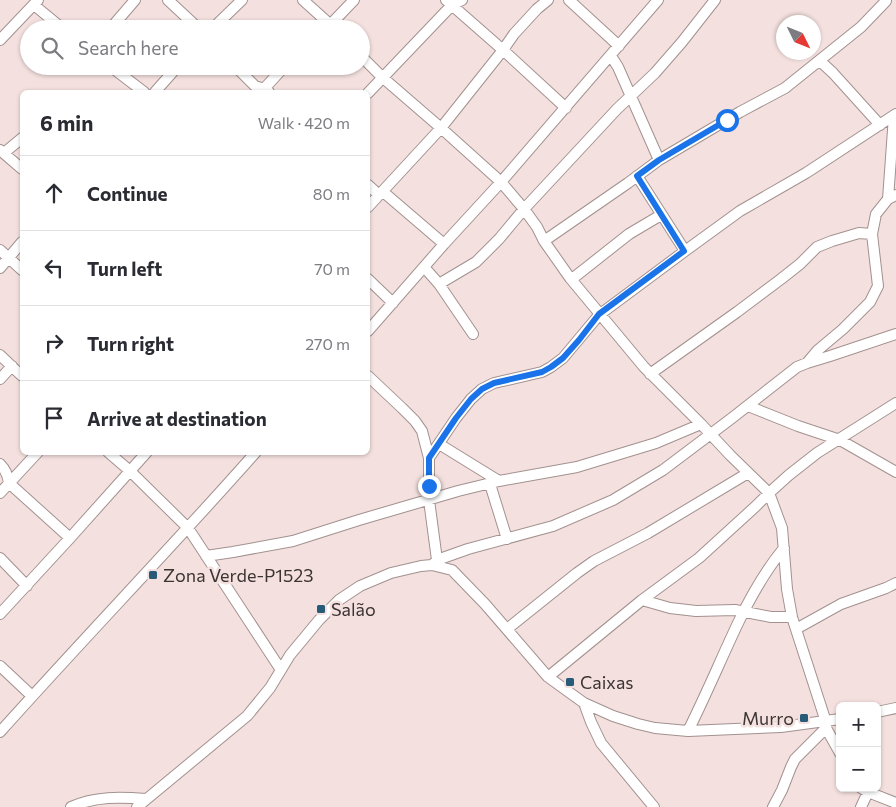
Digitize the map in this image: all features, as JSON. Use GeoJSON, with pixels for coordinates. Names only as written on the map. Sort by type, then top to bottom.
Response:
{"type":"FeatureCollection","features":[{"type":"Feature","properties":{"kind":"street"},"geometry":{"type":"LineString","coordinates":[[118,20],[135,0]]}},
{"type":"Feature","properties":{"kind":"street"},"geometry":{"type":"LineString","coordinates":[[168,0],[189,20]]}},
{"type":"Feature","properties":{"kind":"street"},"geometry":{"type":"LineString","coordinates":[[221,20],[242,0]]}},
{"type":"Feature","properties":{"kind":"street"},"geometry":{"type":"LineString","coordinates":[[303,0],[323,20]]}},
{"type":"Feature","properties":{"kind":"street"},"geometry":{"type":"LineString","coordinates":[[336,20],[354,0]]}},
{"type":"Feature","properties":{"kind":"street"},"geometry":{"type":"LineString","coordinates":[[370,91],[449,3],[462,0]]}},
{"type":"Feature","properties":{"kind":"street"},"geometry":{"type":"LineString","coordinates":[[370,205],[441,128],[504,50],[514,34],[548,0]]}},
{"type":"Feature","properties":{"kind":"street"},"geometry":{"type":"LineString","coordinates":[[570,0],[619,46]]}},
{"type":"Feature","properties":{"kind":"street"},"geometry":{"type":"LineString","coordinates":[[370,329],[566,108],[658,0]]}},
{"type":"Feature","properties":{"kind":"street"},"geometry":{"type":"LineString","coordinates":[[440,284],[476,262],[499,239],[524,209],[630,96],[655,73],[715,0]]}},
{"type":"Feature","properties":{"kind":"street"},"geometry":{"type":"LineString","coordinates":[[544,241],[659,160],[785,88],[889,2]]}},
{"type":"Feature","properties":{"kind":"street"},"geometry":{"type":"LineString","coordinates":[[0,40],[36,3],[54,20]]}},
{"type":"Feature","properties":{"kind":"street"},"geometry":{"type":"LineString","coordinates":[[449,3],[504,50],[566,108]]}},
{"type":"Feature","properties":{"kind":"street"},"geometry":{"type":"LineString","coordinates":[[611,56],[618,67],[659,160]]}},
{"type":"Feature","properties":{"kind":"street"},"geometry":{"type":"LineString","coordinates":[[820,61],[880,125]]}},
{"type":"Feature","properties":{"kind":"street"},"geometry":{"type":"LineString","coordinates":[[370,65],[501,182],[524,209],[544,241],[599,314],[650,374],[768,493],[782,528],[787,589],[792,617],[826,725],[837,747]]}},
{"type":"Feature","properties":{"kind":"street"},"geometry":{"type":"LineString","coordinates":[[122,75],[141,90]]}},
{"type":"Feature","properties":{"kind":"street"},"geometry":{"type":"LineString","coordinates":[[161,90],[172,75]]}},
{"type":"Feature","properties":{"kind":"street"},"geometry":{"type":"LineString","coordinates":[[244,75],[255,86],[263,90]]}},
{"type":"Feature","properties":{"kind":"street"},"geometry":{"type":"LineString","coordinates":[[266,90],[278,75]]}},
{"type":"Feature","properties":{"kind":"street"},"geometry":{"type":"LineString","coordinates":[[429,458],[461,411],[482,389],[494,383],[542,372],[551,367],[563,358],[599,314],[684,251],[740,211],[806,172],[895,115]]}},
{"type":"Feature","properties":{"kind":"street"},"geometry":{"type":"LineString","coordinates":[[807,363],[818,350],[843,329],[870,302],[878,286],[872,234],[876,214],[892,197],[895,115]]}},
{"type":"Feature","properties":{"kind":"street"},"geometry":{"type":"LineString","coordinates":[[20,139],[1,152],[20,167]]}},
{"type":"Feature","properties":{"kind":"street"},"geometry":{"type":"LineString","coordinates":[[637,176],[684,251]]}},
{"type":"Feature","properties":{"kind":"street"},"geometry":{"type":"LineString","coordinates":[[370,187],[378,195]]}},
{"type":"Feature","properties":{"kind":"street"},"geometry":{"type":"LineString","coordinates":[[378,195],[384,193],[444,244]]}},
{"type":"Feature","properties":{"kind":"street"},"geometry":{"type":"LineString","coordinates":[[572,279],[629,234],[662,215]]}},
{"type":"Feature","properties":{"kind":"street"},"geometry":{"type":"LineString","coordinates":[[650,374],[800,264],[817,247],[859,233],[872,234]]}},
{"type":"Feature","properties":{"kind":"street"},"geometry":{"type":"LineString","coordinates":[[0,268],[20,244]]}},
{"type":"Feature","properties":{"kind":"street"},"geometry":{"type":"LineString","coordinates":[[0,250],[20,268]]}},
{"type":"Feature","properties":{"kind":"street"},"geometry":{"type":"LineString","coordinates":[[424,267],[440,284],[473,334]]}},
{"type":"Feature","properties":{"kind":"street"},"geometry":{"type":"LineString","coordinates":[[370,281],[393,303]]}},
{"type":"Feature","properties":{"kind":"street"},"geometry":{"type":"LineString","coordinates":[[137,807],[247,716],[270,688],[290,655],[319,620],[339,600],[360,586],[391,573],[435,563],[468,549],[553,526],[613,500],[662,470],[797,367],[896,334]]}},
{"type":"Feature","properties":{"kind":"street"},"geometry":{"type":"LineString","coordinates":[[0,355],[17,370],[0,379]]}},
{"type":"Feature","properties":{"kind":"street"},"geometry":{"type":"LineString","coordinates":[[370,378],[415,421],[422,431],[429,458],[429,500],[435,563]]}},
{"type":"Feature","properties":{"kind":"street"},"geometry":{"type":"LineString","coordinates":[[548,677],[642,600],[698,558],[768,493],[817,453],[896,403]]}},
{"type":"Feature","properties":{"kind":"street"},"geometry":{"type":"LineString","coordinates":[[748,406],[840,440],[896,472]]}},
{"type":"Feature","properties":{"kind":"street"},"geometry":{"type":"LineString","coordinates":[[206,556],[293,541],[458,492],[577,467],[656,443],[701,424]]}},
{"type":"Feature","properties":{"kind":"street"},"geometry":{"type":"LineString","coordinates":[[439,444],[494,483],[507,539]]}},
{"type":"Feature","properties":{"kind":"street"},"geometry":{"type":"LineString","coordinates":[[0,493],[35,455]]}},
{"type":"Feature","properties":{"kind":"street"},"geometry":{"type":"LineString","coordinates":[[111,455],[188,528],[282,670]]}},
{"type":"Feature","properties":{"kind":"street"},"geometry":{"type":"LineString","coordinates":[[0,614],[144,455]]}},
{"type":"Feature","properties":{"kind":"street"},"geometry":{"type":"LineString","coordinates":[[0,732],[253,455]]}},
{"type":"Feature","properties":{"kind":"street"},"geometry":{"type":"LineString","coordinates":[[0,464],[8,475],[9,483],[70,538]]}},
{"type":"Feature","properties":{"kind":"street"},"geometry":{"type":"LineString","coordinates":[[507,629],[594,561],[648,533],[748,473]]}},
{"type":"Feature","properties":{"kind":"street"},"geometry":{"type":"LineString","coordinates":[[688,731],[744,612],[766,572],[784,548]]}},
{"type":"Feature","properties":{"kind":"street"},"geometry":{"type":"LineString","coordinates":[[0,558],[27,586]]}},
{"type":"Feature","properties":{"kind":"street"},"geometry":{"type":"LineString","coordinates":[[435,563],[452,570],[485,604],[548,677],[584,703],[613,716],[655,728],[688,731],[826,725],[836,721]]}},
{"type":"Feature","properties":{"kind":"street"},"geometry":{"type":"LineString","coordinates":[[796,629],[841,604],[896,583]]}},
{"type":"Feature","properties":{"kind":"street"},"geometry":{"type":"LineString","coordinates":[[642,600],[670,608],[696,611],[735,610],[771,617],[792,617]]}},
{"type":"Feature","properties":{"kind":"street"},"geometry":{"type":"LineString","coordinates":[[0,666],[32,696]]}},
{"type":"Feature","properties":{"kind":"street"},"geometry":{"type":"LineString","coordinates":[[584,703],[601,743],[654,807]]}},
{"type":"Feature","properties":{"kind":"street"},"geometry":{"type":"LineString","coordinates":[[881,711],[896,708]]}},
{"type":"Feature","properties":{"kind":"street"},"geometry":{"type":"LineString","coordinates":[[773,807],[795,759],[826,725]]}},
{"type":"Feature","properties":{"kind":"street"},"geometry":{"type":"LineString","coordinates":[[861,807],[865,792]]}},
{"type":"Feature","properties":{"kind":"street"},"geometry":{"type":"LineString","coordinates":[[870,792],[896,802]]}},
{"type":"Feature","properties":{"kind":"street"},"geometry":{"type":"LineString","coordinates":[[71,807],[98,799],[118,797],[146,799]]}},
{"type":"Feature","properties":{"kind":"place","name":"Zona Verde-P1523"},"geometry":{"type":"Point","coordinates":[153,575]}},
{"type":"Feature","properties":{"kind":"place","name":"Salão"},"geometry":{"type":"Point","coordinates":[321,609]}},
{"type":"Feature","properties":{"kind":"place","name":"Caixas"},"geometry":{"type":"Point","coordinates":[570,682]}},
{"type":"Feature","properties":{"kind":"place","name":"Murro"},"geometry":{"type":"Point","coordinates":[804,718]}},
{"type":"Feature","properties":{"kind":"route"},"geometry":{"type":"LineString","coordinates":[[429,486],[429,458],[471,399],[482,389],[494,383],[542,372],[551,367],[563,358],[599,314],[684,251],[637,176],[659,160],[727,120]]}}]}
